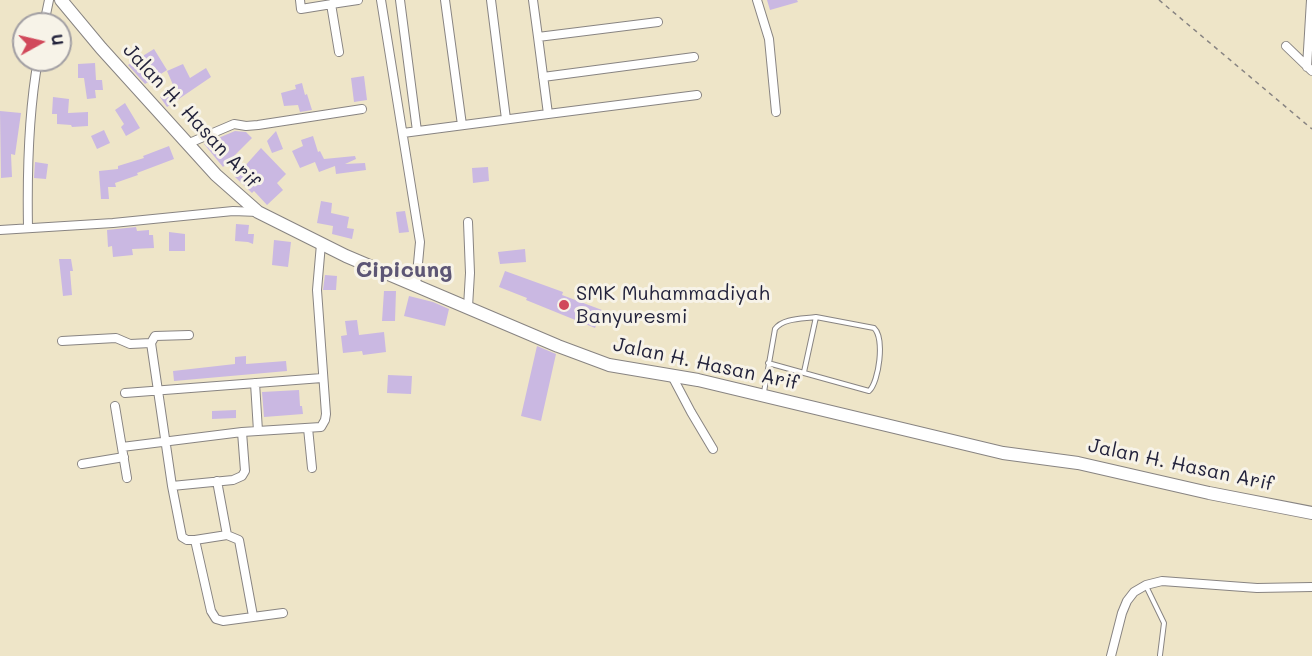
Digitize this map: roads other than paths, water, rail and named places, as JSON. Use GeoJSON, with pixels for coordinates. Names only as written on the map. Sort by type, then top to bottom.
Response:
{"type":"FeatureCollection","features":[{"type":"Feature","properties":{"kind":"main road","name":"Jalan H. Hasan Arif"},"geometry":{"type":"LineString","coordinates":[[61,0],[216,176],[258,212],[321,244],[609,365],[763,396],[1003,453],[1078,463],[1209,493],[1312,513]]}},
{"type":"Feature","properties":{"kind":"street"},"geometry":{"type":"LineString","coordinates":[[300,0],[301,9],[358,0]]}},
{"type":"Feature","properties":{"kind":"street"},"geometry":{"type":"LineString","coordinates":[[381,0],[420,242],[416,285]]}},
{"type":"Feature","properties":{"kind":"street"},"geometry":{"type":"LineString","coordinates":[[400,0],[417,131]]}},
{"type":"Feature","properties":{"kind":"street"},"geometry":{"type":"LineString","coordinates":[[445,0],[462,125]]}},
{"type":"Feature","properties":{"kind":"street"},"geometry":{"type":"LineString","coordinates":[[491,0],[506,119]]}},
{"type":"Feature","properties":{"kind":"street"},"geometry":{"type":"LineString","coordinates":[[533,0],[548,114]]}},
{"type":"Feature","properties":{"kind":"street"},"geometry":{"type":"LineString","coordinates":[[757,0],[770,39],[776,112]]}},
{"type":"Feature","properties":{"kind":"street"},"geometry":{"type":"LineString","coordinates":[[1310,69],[1311,0]]}},
{"type":"Feature","properties":{"kind":"street"},"geometry":{"type":"LineString","coordinates":[[336,2],[339,52]]}},
{"type":"Feature","properties":{"kind":"street"},"geometry":{"type":"LineString","coordinates":[[538,37],[658,22]]}},
{"type":"Feature","properties":{"kind":"street"},"geometry":{"type":"LineString","coordinates":[[1286,46],[1310,69]]}},
{"type":"Feature","properties":{"kind":"street"},"geometry":{"type":"LineString","coordinates":[[543,77],[694,57]]}},
{"type":"Feature","properties":{"kind":"street"},"geometry":{"type":"LineString","coordinates":[[28,228],[27,173],[36,72]]}},
{"type":"Feature","properties":{"kind":"street"},"geometry":{"type":"LineString","coordinates":[[402,133],[697,95]]}},
{"type":"Feature","properties":{"kind":"street"},"geometry":{"type":"LineString","coordinates":[[188,144],[234,124],[258,125],[362,109]]}},
{"type":"Feature","properties":{"kind":"street"},"geometry":{"type":"LineString","coordinates":[[0,230],[112,223],[233,211],[258,212]]}},
{"type":"Feature","properties":{"kind":"street"},"geometry":{"type":"LineString","coordinates":[[468,222],[470,273],[468,307]]}},
{"type":"Feature","properties":{"kind":"street"},"geometry":{"type":"LineString","coordinates":[[122,447],[242,432],[321,426],[325,420],[317,290],[321,244]]}},
{"type":"Feature","properties":{"kind":"street"},"geometry":{"type":"LineString","coordinates":[[189,335],[154,336],[151,343],[172,486],[182,537],[195,540],[227,536],[239,540],[253,616]]}},
{"type":"Feature","properties":{"kind":"street"},"geometry":{"type":"LineString","coordinates":[[62,341],[117,338],[130,344],[151,343]]}},
{"type":"Feature","properties":{"kind":"street"},"geometry":{"type":"LineString","coordinates":[[672,376],[713,449]]}},
{"type":"Feature","properties":{"kind":"street"},"geometry":{"type":"LineString","coordinates":[[125,393],[322,378]]}},
{"type":"Feature","properties":{"kind":"street"},"geometry":{"type":"LineString","coordinates":[[255,382],[258,431]]}},
{"type":"Feature","properties":{"kind":"street"},"geometry":{"type":"LineString","coordinates":[[115,406],[127,478]]}},
{"type":"Feature","properties":{"kind":"street"},"geometry":{"type":"LineString","coordinates":[[308,428],[312,468]]}},
{"type":"Feature","properties":{"kind":"street"},"geometry":{"type":"LineString","coordinates":[[172,486],[238,478],[245,474],[242,432]]}},
{"type":"Feature","properties":{"kind":"street"},"geometry":{"type":"LineString","coordinates":[[82,464],[124,457]]}},
{"type":"Feature","properties":{"kind":"street"},"geometry":{"type":"LineString","coordinates":[[217,481],[227,536]]}},
{"type":"Feature","properties":{"kind":"street"},"geometry":{"type":"LineString","coordinates":[[195,540],[213,616],[219,621],[283,613]]}},
{"type":"Feature","properties":{"kind":"street"},"geometry":{"type":"LineString","coordinates":[[1111,656],[1127,601],[1134,592],[1146,586],[1162,581],[1257,588],[1312,587]]}},
{"type":"Feature","properties":{"kind":"lane"},"geometry":{"type":"LineString","coordinates":[[763,396],[768,363],[775,329],[778,324],[816,317],[874,328],[881,341],[873,387],[869,391],[768,363]]}},
{"type":"Feature","properties":{"kind":"lane"},"geometry":{"type":"LineString","coordinates":[[804,372],[816,317]]}},
{"type":"Feature","properties":{"kind":"lane"},"geometry":{"type":"LineString","coordinates":[[1146,586],[1164,623],[1160,655]]}},
{"type":"Feature","properties":{"kind":"place","name":"SMK Muhammadiyah Banyuresmi"},"geometry":{"type":"Point","coordinates":[564,305]}},
{"type":"Feature","properties":{"kind":"district","name":"Cipicung"},"geometry":{"type":"Point","coordinates":[404,270]}}]}
